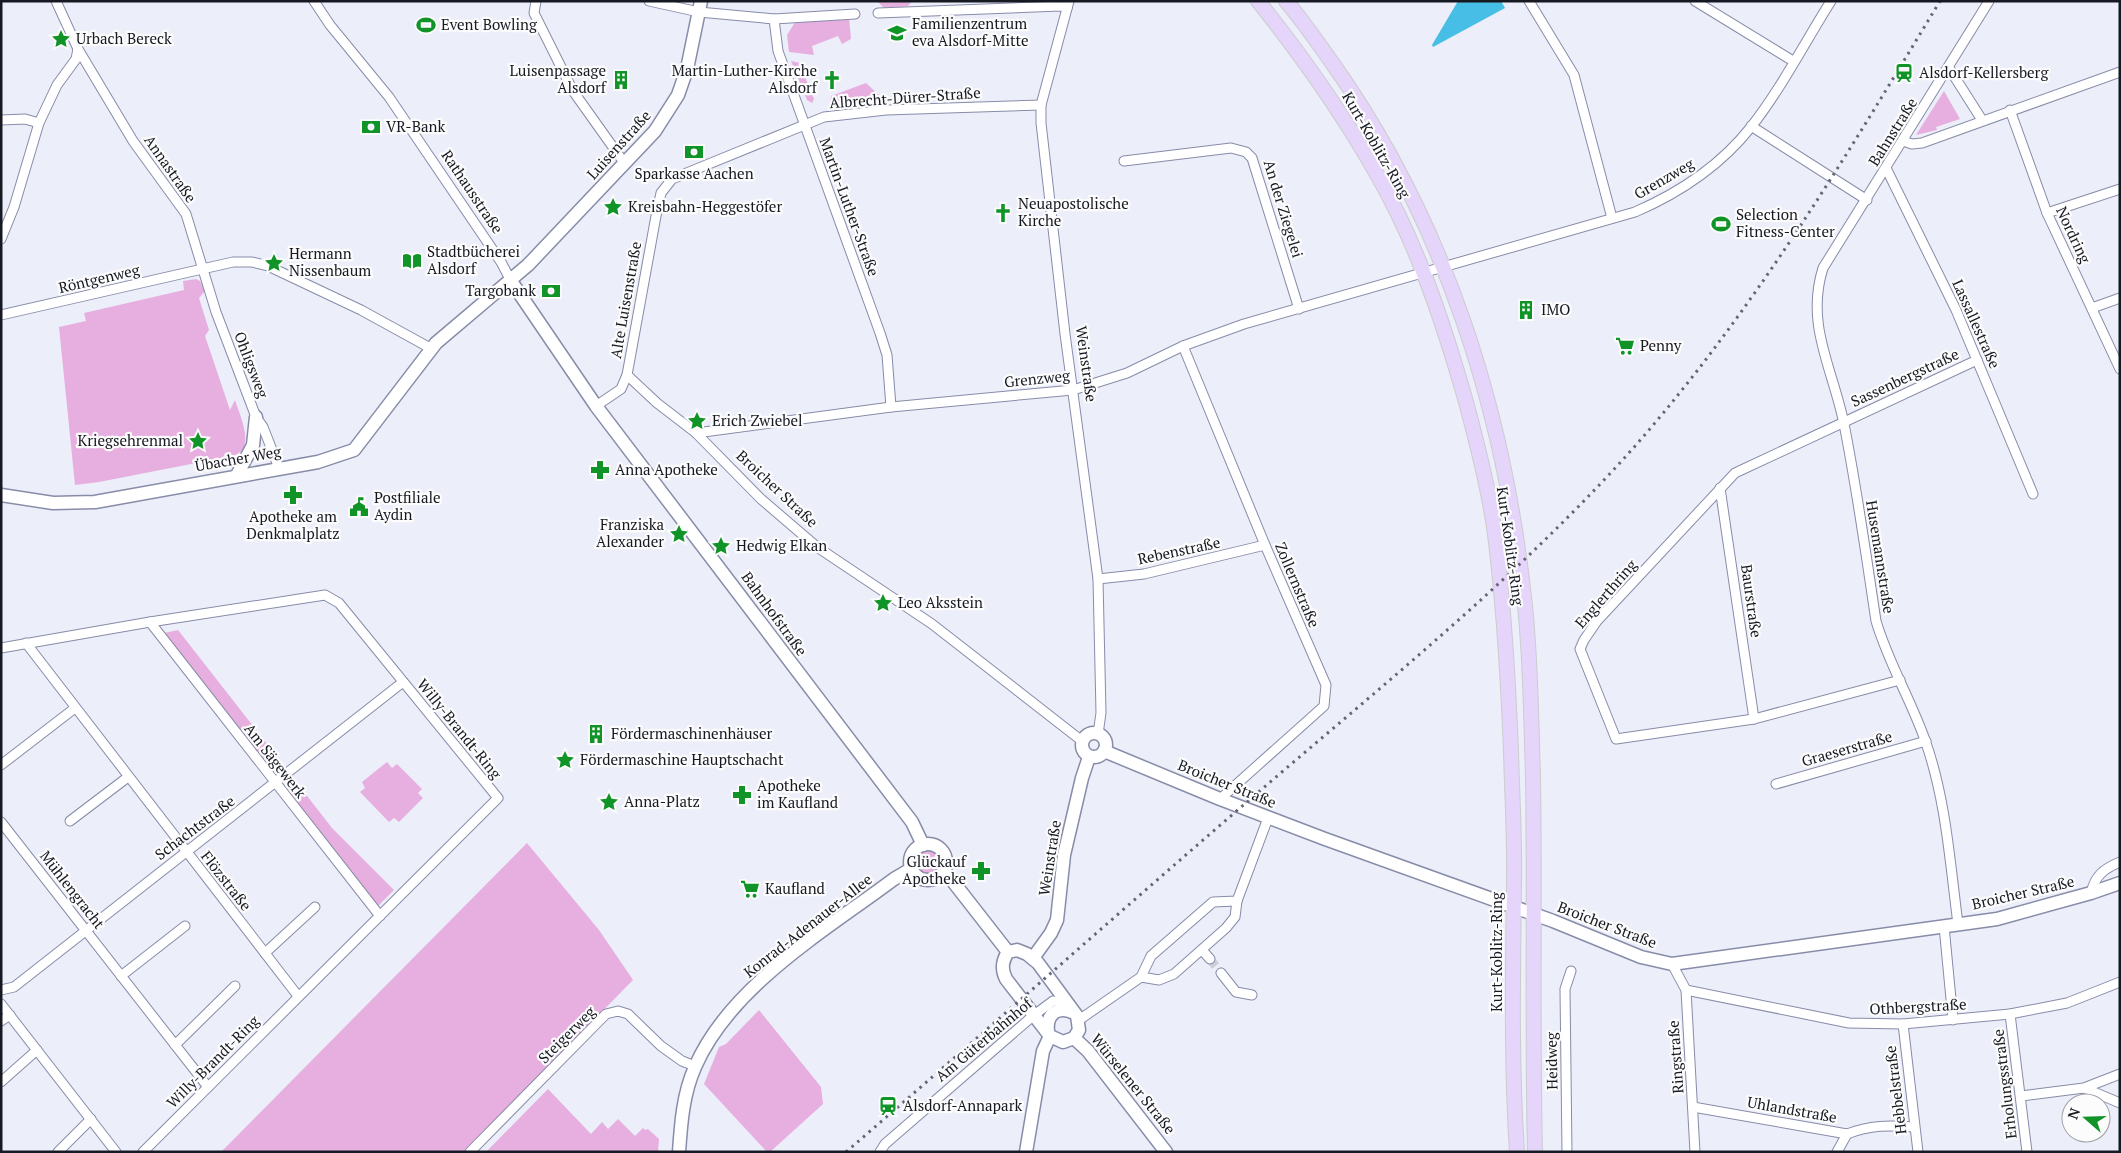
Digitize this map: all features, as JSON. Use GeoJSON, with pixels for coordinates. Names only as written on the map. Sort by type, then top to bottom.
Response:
{"type":"FeatureCollection","features":[{"type":"Feature","properties":{"kind":"main road","name":"Kurt-Koblitz-Ring"},"geometry":{"type":"LineString","coordinates":[[1258,1],[1291,42],[1341,115],[1380,178],[1423,271],[1454,359],[1475,437],[1494,523],[1502,592],[1509,693],[1513,907],[1513,1090],[1516,1152]]}},
{"type":"Feature","properties":{"kind":"main road","name":"Kurt-Koblitz-Ring"},"geometry":{"type":"LineString","coordinates":[[1286,1],[1357,99],[1404,179],[1443,265],[1490,406],[1515,525],[1525,610],[1531,714],[1535,1152]]}},
{"type":"Feature","properties":{"kind":"street","name":"Annastraße"},"geometry":{"type":"LineString","coordinates":[[56,1],[78,49],[133,141],[186,214],[203,270]]}},
{"type":"Feature","properties":{"kind":"street","name":"Rathausstraße"},"geometry":{"type":"LineString","coordinates":[[314,1],[335,31],[389,98],[596,406]]}},
{"type":"Feature","properties":{"kind":"street"},"geometry":{"type":"LineString","coordinates":[[536,1],[534,13],[573,91],[625,164]]}},
{"type":"Feature","properties":{"kind":"street"},"geometry":{"type":"LineString","coordinates":[[649,1],[774,19],[855,14]]}},
{"type":"Feature","properties":{"kind":"street"},"geometry":{"type":"LineString","coordinates":[[1529,1],[1574,75],[1612,218]]}},
{"type":"Feature","properties":{"kind":"street"},"geometry":{"type":"LineString","coordinates":[[1695,1],[1793,60]]}},
{"type":"Feature","properties":{"kind":"street","name":"Grenzweg"},"geometry":{"type":"LineString","coordinates":[[696,433],[891,407],[1073,390],[1126,373],[1184,346],[1244,324],[1299,310],[1443,265],[1635,212],[1685,186],[1718,161],[1751,126],[1831,1]]}},
{"type":"Feature","properties":{"kind":"street","name":"Bahnstraße"},"geometry":{"type":"LineString","coordinates":[[1866,200],[1989,1]]}},
{"type":"Feature","properties":{"kind":"street"},"geometry":{"type":"LineString","coordinates":[[878,13],[1068,5]]}},
{"type":"Feature","properties":{"kind":"street","name":"Weinstraße"},"geometry":{"type":"LineString","coordinates":[[1068,5],[1041,105],[1041,123],[1061,305],[1098,580],[1102,713],[1098,734]]}},
{"type":"Feature","properties":{"kind":"street","name":"Luisenstraße"},"geometry":{"type":"LineString","coordinates":[[432,349],[511,281],[655,131],[678,95],[688,69],[700,7]]}},
{"type":"Feature","properties":{"kind":"street","name":"Martin-Luther-Straße"},"geometry":{"type":"LineString","coordinates":[[774,19],[778,51],[887,355],[891,407]]}},
{"type":"Feature","properties":{"kind":"street"},"geometry":{"type":"LineString","coordinates":[[1,239],[14,208],[39,123],[57,85],[76,59],[78,49]]}},
{"type":"Feature","properties":{"kind":"street"},"geometry":{"type":"LineString","coordinates":[[1948,68],[1982,120]]}},
{"type":"Feature","properties":{"kind":"street"},"geometry":{"type":"LineString","coordinates":[[1903,141],[1912,144],[1922,143],[2120,72]]}},
{"type":"Feature","properties":{"kind":"street","name":"Albrecht-Dürer-Straße"},"geometry":{"type":"LineString","coordinates":[[665,185],[672,179],[824,117],[886,110],[1041,105]]}},
{"type":"Feature","properties":{"kind":"street","name":"Nordring"},"geometry":{"type":"LineString","coordinates":[[2010,110],[2047,213],[2119,365]]}},
{"type":"Feature","properties":{"kind":"street"},"geometry":{"type":"LineString","coordinates":[[1,120],[25,119],[39,123]]}},
{"type":"Feature","properties":{"kind":"street"},"geometry":{"type":"LineString","coordinates":[[1751,126],[1866,200]]}},
{"type":"Feature","properties":{"kind":"street","name":"An der Ziegelei"},"geometry":{"type":"LineString","coordinates":[[1124,161],[1224,148],[1239,149],[1252,158],[1299,310]]}},
{"type":"Feature","properties":{"kind":"street","name":"Lassallestraße"},"geometry":{"type":"LineString","coordinates":[[1886,168],[1956,310],[2032,494]]}},
{"type":"Feature","properties":{"kind":"street","name":"Alte Luisenstraße"},"geometry":{"type":"LineString","coordinates":[[596,406],[621,389],[627,375],[653,228],[665,185]]}},
{"type":"Feature","properties":{"kind":"street"},"geometry":{"type":"LineString","coordinates":[[2047,213],[2120,189]]}},
{"type":"Feature","properties":{"kind":"street","name":"Husemannstraße"},"geometry":{"type":"LineString","coordinates":[[1866,200],[1823,268],[1817,289],[1818,325],[1844,422],[1876,621],[1881,639],[1926,741],[1941,800],[1958,924]]}},
{"type":"Feature","properties":{"kind":"street"},"geometry":{"type":"LineString","coordinates":[[203,270],[233,262],[252,262],[268,266],[361,310],[432,349]]}},
{"type":"Feature","properties":{"kind":"street","name":"Röntgenweg"},"geometry":{"type":"LineString","coordinates":[[1,315],[203,270]]}},
{"type":"Feature","properties":{"kind":"street","name":"Ohligsweg"},"geometry":{"type":"LineString","coordinates":[[203,270],[216,312],[256,417],[264,428],[279,468]]}},
{"type":"Feature","properties":{"kind":"street"},"geometry":{"type":"LineString","coordinates":[[2092,308],[2120,298]]}},
{"type":"Feature","properties":{"kind":"street","name":"Zollernstraße"},"geometry":{"type":"LineString","coordinates":[[1184,346],[1265,546],[1326,685],[1324,706],[1220,800]]}},
{"type":"Feature","properties":{"kind":"street","name":"Übacher Weg"},"geometry":{"type":"LineString","coordinates":[[1,495],[28,501],[77,504],[336,457],[354,450],[432,349]]}},
{"type":"Feature","properties":{"kind":"street","name":"Sassenbergstraße"},"geometry":{"type":"LineString","coordinates":[[1844,422],[1977,360]]}},
{"type":"Feature","properties":{"kind":"street","name":"Broicher Straße"},"geometry":{"type":"LineString","coordinates":[[627,375],[657,403],[696,433],[761,499],[817,547],[932,624],[1082,742]]}},
{"type":"Feature","properties":{"kind":"street","name":"Bahnhofstraße"},"geometry":{"type":"LineString","coordinates":[[596,406],[912,822],[923,845]]}},
{"type":"Feature","properties":{"kind":"street"},"geometry":{"type":"LineString","coordinates":[[237,475],[252,445],[256,417]]}},
{"type":"Feature","properties":{"kind":"street","name":"Englerthring"},"geometry":{"type":"LineString","coordinates":[[1844,422],[1735,473],[1597,621],[1580,649],[1616,739],[1754,719],[1900,680]]}},
{"type":"Feature","properties":{"kind":"street","name":"Baurstraße"},"geometry":{"type":"LineString","coordinates":[[1720,488],[1754,719]]}},
{"type":"Feature","properties":{"kind":"street","name":"Rebenstraße"},"geometry":{"type":"LineString","coordinates":[[1098,580],[1144,574],[1265,546]]}},
{"type":"Feature","properties":{"kind":"street","name":"Willy-Brandt-Ring"},"geometry":{"type":"LineString","coordinates":[[1,648],[150,622],[325,596],[339,603],[498,798],[144,1152]]}},
{"type":"Feature","properties":{"kind":"street","name":"Am Sägewerk"},"geometry":{"type":"LineString","coordinates":[[150,622],[380,916]]}},
{"type":"Feature","properties":{"kind":"street","name":"Flözstraße"},"geometry":{"type":"LineString","coordinates":[[26,643],[298,996]]}},
{"type":"Feature","properties":{"kind":"street","name":"Schachtstraße"},"geometry":{"type":"LineString","coordinates":[[1,990],[14,987],[276,784],[403,682]]}},
{"type":"Feature","properties":{"kind":"street"},"geometry":{"type":"LineString","coordinates":[[1,765],[75,708]]}},
{"type":"Feature","properties":{"kind":"street"},"geometry":{"type":"LineString","coordinates":[[1090,734],[1098,734],[1105,741],[1104,751],[1096,757],[1089,757],[1084,752],[1082,742],[1090,734]]}},
{"type":"Feature","properties":{"kind":"street","name":"Graeserstraße"},"geometry":{"type":"LineString","coordinates":[[1776,784],[1926,741]]}},
{"type":"Feature","properties":{"kind":"street","name":"Broicher Straße"},"geometry":{"type":"LineString","coordinates":[[1104,751],[1220,800],[1534,914],[1641,957],[1672,964],[1958,924],[2023,913],[2091,894],[2120,883]]}},
{"type":"Feature","properties":{"kind":"street","name":"Weinstraße"},"geometry":{"type":"LineString","coordinates":[[1033,958],[1051,933],[1057,920],[1064,855],[1082,778],[1089,757]]}},
{"type":"Feature","properties":{"kind":"street"},"geometry":{"type":"LineString","coordinates":[[70,821],[128,777]]}},
{"type":"Feature","properties":{"kind":"street"},"geometry":{"type":"LineString","coordinates":[[1141,977],[1159,980],[1174,974],[1226,928],[1235,916],[1236,901],[1268,818]]}},
{"type":"Feature","properties":{"kind":"street","name":"Mühlengracht"},"geometry":{"type":"LineString","coordinates":[[1,822],[208,1087]]}},
{"type":"Feature","properties":{"kind":"street"},"geometry":{"type":"LineString","coordinates":[[923,845],[933,845],[942,850],[946,860],[944,870],[940,875],[928,880],[921,879],[911,869],[910,857],[917,847],[923,845]]}},
{"type":"Feature","properties":{"kind":"street"},"geometry":{"type":"LineString","coordinates":[[2091,894],[2095,879],[2108,867],[2120,862]]}},
{"type":"Feature","properties":{"kind":"street","name":"Konrad-Adenauer-Allee"},"geometry":{"type":"LineString","coordinates":[[679,1152],[681,1121],[686,1091],[695,1066],[713,1035],[733,1009],[790,957],[894,879],[911,869]]}},
{"type":"Feature","properties":{"kind":"street"},"geometry":{"type":"LineString","coordinates":[[944,870],[1008,952]]}},
{"type":"Feature","properties":{"kind":"street"},"geometry":{"type":"LineString","coordinates":[[1026,1152],[1043,1051],[1049,1033],[1047,1023],[1051,1015],[1058,1010],[1066,1009],[1073,1012],[1105,1001],[1141,977],[1151,956],[1214,902],[1236,901]]}},
{"type":"Feature","properties":{"kind":"street"},"geometry":{"type":"LineString","coordinates":[[265,953],[315,907]]}},
{"type":"Feature","properties":{"kind":"street"},"geometry":{"type":"LineString","coordinates":[[121,976],[185,926]]}},
{"type":"Feature","properties":{"kind":"street"},"geometry":{"type":"LineString","coordinates":[[1944,926],[1953,1020]]}},
{"type":"Feature","properties":{"kind":"street"},"geometry":{"type":"LineString","coordinates":[[1018,950],[1033,958],[1073,1012],[1079,1030],[1074,1038],[1063,1042],[1049,1033],[1013,990],[1002,972],[1004,958],[1008,952],[1018,950]]}},
{"type":"Feature","properties":{"kind":"street"},"geometry":{"type":"LineString","coordinates":[[1202,950],[1210,958]]}},
{"type":"Feature","properties":{"kind":"street","name":"Ringstraße"},"geometry":{"type":"LineString","coordinates":[[1672,964],[1686,990],[1696,1152]]}},
{"type":"Feature","properties":{"kind":"street","name":"Heidweg"},"geometry":{"type":"LineString","coordinates":[[1567,1152],[1565,989],[1571,972]]}},
{"type":"Feature","properties":{"kind":"street"},"geometry":{"type":"LineString","coordinates":[[1221,973],[1236,992],[1252,995]]}},
{"type":"Feature","properties":{"kind":"street","name":"Othbergstraße"},"geometry":{"type":"LineString","coordinates":[[1686,990],[1850,1023],[1903,1024],[2010,1014],[2067,1003],[2120,982]]}},
{"type":"Feature","properties":{"kind":"street"},"geometry":{"type":"LineString","coordinates":[[175,1045],[234,986]]}},
{"type":"Feature","properties":{"kind":"street","name":"Am Güterbahnhof"},"geometry":{"type":"LineString","coordinates":[[880,1152],[885,1144],[1034,1015],[1053,1001],[1073,1012]]}},
{"type":"Feature","properties":{"kind":"street"},"geometry":{"type":"LineString","coordinates":[[1,1004],[116,1152]]}},
{"type":"Feature","properties":{"kind":"street","name":"Steigerweg"},"geometry":{"type":"LineString","coordinates":[[470,1152],[606,1014],[618,1011],[628,1014],[661,1046],[682,1061],[695,1066]]}},
{"type":"Feature","properties":{"kind":"street","name":"Erholungsstraße"},"geometry":{"type":"LineString","coordinates":[[2010,1014],[2027,1152]]}},
{"type":"Feature","properties":{"kind":"street"},"geometry":{"type":"LineString","coordinates":[[1,1022],[10,1015]]}},
{"type":"Feature","properties":{"kind":"street","name":"Hebbelstraße"},"geometry":{"type":"LineString","coordinates":[[1903,1024],[1918,1152]]}},
{"type":"Feature","properties":{"kind":"street","name":"Würselener Straße"},"geometry":{"type":"LineString","coordinates":[[1074,1038],[1088,1051],[1166,1152]]}},
{"type":"Feature","properties":{"kind":"street"},"geometry":{"type":"LineString","coordinates":[[1,1082],[37,1050]]}},
{"type":"Feature","properties":{"kind":"street"},"geometry":{"type":"LineString","coordinates":[[2021,1096],[2084,1088],[2120,1074]]}},
{"type":"Feature","properties":{"kind":"street"},"geometry":{"type":"LineString","coordinates":[[2084,1088],[2120,1102]]}},
{"type":"Feature","properties":{"kind":"street","name":"Uhlandstraße"},"geometry":{"type":"LineString","coordinates":[[1693,1107],[1847,1134],[1864,1127],[1886,1125],[1914,1127]]}},
{"type":"Feature","properties":{"kind":"street"},"geometry":{"type":"LineString","coordinates":[[58,1152],[91,1119]]}},
{"type":"Feature","properties":{"kind":"street"},"geometry":{"type":"LineString","coordinates":[[1837,1152],[1847,1134]]}},
{"type":"Feature","properties":{"kind":"shaded area"},"geometry":{"type":"Polygon","coordinates":[[[877,1],[912,1],[908,6],[885,9],[877,1]]]}},
{"type":"Feature","properties":{"kind":"shaded area"},"geometry":{"type":"Polygon","coordinates":[[[849,18],[851,39],[842,44],[838,36],[812,46],[814,55],[789,52],[787,35],[797,19],[849,18]]]}},
{"type":"Feature","properties":{"kind":"shaded area"},"geometry":{"type":"Polygon","coordinates":[[[791,61],[800,63],[799,71],[803,72],[814,99],[812,103],[807,100],[791,61]]]}},
{"type":"Feature","properties":{"kind":"shaded area"},"geometry":{"type":"Polygon","coordinates":[[[866,83],[881,97],[878,100],[830,104],[831,96],[866,83]]]}},
{"type":"Feature","properties":{"kind":"shaded area"},"geometry":{"type":"Polygon","coordinates":[[[1944,91],[1960,119],[1936,127],[1937,130],[1916,135],[1944,91]]]}},
{"type":"Feature","properties":{"kind":"shaded area"},"geometry":{"type":"Polygon","coordinates":[[[196,279],[200,281],[205,291],[199,298],[209,330],[205,336],[230,410],[235,400],[245,432],[244,447],[240,453],[232,456],[75,485],[59,327],[86,321],[84,313],[184,290],[183,281],[196,279]]]}},
{"type":"Feature","properties":{"kind":"shaded area"},"geometry":{"type":"Polygon","coordinates":[[[178,630],[282,763],[272,772],[164,633],[178,630]]]}},
{"type":"Feature","properties":{"kind":"shaded area"},"geometry":{"type":"Polygon","coordinates":[[[387,762],[392,768],[397,764],[422,789],[418,793],[423,798],[399,822],[394,818],[389,822],[360,792],[365,788],[362,782],[387,762]]]}},
{"type":"Feature","properties":{"kind":"shaded area"},"geometry":{"type":"Polygon","coordinates":[[[297,783],[332,828],[394,890],[377,907],[287,791],[297,783]]]}},
{"type":"Feature","properties":{"kind":"shaded area"},"geometry":{"type":"Polygon","coordinates":[[[527,843],[599,930],[633,980],[464,1152],[221,1152],[527,843]]]}},
{"type":"Feature","properties":{"kind":"shaded area"},"geometry":{"type":"Polygon","coordinates":[[[928,849],[937,853],[941,862],[937,871],[928,875],[919,871],[915,862],[919,853],[928,849]]]}},
{"type":"Feature","properties":{"kind":"shaded area"},"geometry":{"type":"Polygon","coordinates":[[[759,1010],[821,1087],[823,1104],[770,1152],[767,1152],[704,1084],[719,1047],[726,1044],[759,1010]]]}},
{"type":"Feature","properties":{"kind":"shaded area"},"geometry":{"type":"Polygon","coordinates":[[[548,1089],[591,1134],[602,1122],[608,1129],[618,1119],[635,1136],[643,1128],[645,1130],[648,1129],[659,1139],[658,1152],[486,1152],[548,1089]]]}},
{"type":"Feature","properties":{"kind":"water"},"geometry":{"type":"Polygon","coordinates":[[[1458,1],[1501,1],[1505,8],[1433,47],[1432,45],[1458,1]]]}},
{"type":"Feature","properties":{"kind":"tunnel"},"geometry":{"type":"LineString","coordinates":[[1210,959],[1221,973]]}},
{"type":"Feature","properties":{"kind":"railway"},"geometry":{"type":"LineString","coordinates":[[846,1152],[1444,633],[1543,542],[1590,494],[1636,445],[1721,340],[1798,230],[1940,1]]}},
{"type":"Feature","properties":{"kind":"place","name":"Event Bowling"},"geometry":{"type":"Point","coordinates":[426,25]}},
{"type":"Feature","properties":{"kind":"place","name":"Familienzentrum eva Alsdorf-Mitte"},"geometry":{"type":"Point","coordinates":[897,33]}},
{"type":"Feature","properties":{"kind":"place","name":"Urbach Bereck"},"geometry":{"type":"Point","coordinates":[61,39]}},
{"type":"Feature","properties":{"kind":"place","name":"Alsdorf-Kellersberg"},"geometry":{"type":"Point","coordinates":[1904,73]}},
{"type":"Feature","properties":{"kind":"place","name":"Luisenpassage Alsdorf"},"geometry":{"type":"Point","coordinates":[621,80]}},
{"type":"Feature","properties":{"kind":"place","name":"Martin-Luther-Kirche Alsdorf"},"geometry":{"type":"Point","coordinates":[832,80]}},
{"type":"Feature","properties":{"kind":"place","name":"VR-Bank"},"geometry":{"type":"Point","coordinates":[371,127]}},
{"type":"Feature","properties":{"kind":"place","name":"Sparkasse Aachen"},"geometry":{"type":"Point","coordinates":[694,152]}},
{"type":"Feature","properties":{"kind":"place","name":"Kreisbahn-Heggestöfer"},"geometry":{"type":"Point","coordinates":[613,207]}},
{"type":"Feature","properties":{"kind":"place","name":"Neuapostolische Kirche"},"geometry":{"type":"Point","coordinates":[1003,213]}},
{"type":"Feature","properties":{"kind":"place","name":"Selection Fitness-Center"},"geometry":{"type":"Point","coordinates":[1721,224]}},
{"type":"Feature","properties":{"kind":"place","name":"Stadtbücherei Alsdorf"},"geometry":{"type":"Point","coordinates":[412,261]}},
{"type":"Feature","properties":{"kind":"place","name":"Hermann Nissenbaum"},"geometry":{"type":"Point","coordinates":[274,263]}},
{"type":"Feature","properties":{"kind":"place","name":"Targobank"},"geometry":{"type":"Point","coordinates":[551,291]}},
{"type":"Feature","properties":{"kind":"place","name":"IMO"},"geometry":{"type":"Point","coordinates":[1526,310]}},
{"type":"Feature","properties":{"kind":"place","name":"Penny"},"geometry":{"type":"Point","coordinates":[1625,346]}},
{"type":"Feature","properties":{"kind":"place","name":"Erich Zwiebel"},"geometry":{"type":"Point","coordinates":[697,421]}},
{"type":"Feature","properties":{"kind":"place","name":"Kriegsehrenmal"},"geometry":{"type":"Point","coordinates":[198,441]}},
{"type":"Feature","properties":{"kind":"place","name":"Anna Apotheke"},"geometry":{"type":"Point","coordinates":[600,470]}},
{"type":"Feature","properties":{"kind":"place","name":"Apotheke am Denkmalplatz"},"geometry":{"type":"Point","coordinates":[293,495]}},
{"type":"Feature","properties":{"kind":"place","name":"Postfiliale Aydin"},"geometry":{"type":"Point","coordinates":[359,507]}},
{"type":"Feature","properties":{"kind":"place","name":"Franziska Alexander"},"geometry":{"type":"Point","coordinates":[679,534]}},
{"type":"Feature","properties":{"kind":"place","name":"Hedwig Elkan"},"geometry":{"type":"Point","coordinates":[721,546]}},
{"type":"Feature","properties":{"kind":"place","name":"Leo Aksstein"},"geometry":{"type":"Point","coordinates":[883,603]}},
{"type":"Feature","properties":{"kind":"place","name":"Fördermaschinenhäuser"},"geometry":{"type":"Point","coordinates":[596,734]}},
{"type":"Feature","properties":{"kind":"place","name":"Fördermaschine Hauptschacht"},"geometry":{"type":"Point","coordinates":[565,760]}},
{"type":"Feature","properties":{"kind":"place","name":"Apotheke im Kaufland"},"geometry":{"type":"Point","coordinates":[742,795]}},
{"type":"Feature","properties":{"kind":"place","name":"Anna-Platz"},"geometry":{"type":"Point","coordinates":[609,802]}},
{"type":"Feature","properties":{"kind":"place","name":"Glückauf Apotheke"},"geometry":{"type":"Point","coordinates":[981,871]}},
{"type":"Feature","properties":{"kind":"place","name":"Kaufland"},"geometry":{"type":"Point","coordinates":[750,889]}},
{"type":"Feature","properties":{"kind":"place","name":"Alsdorf-Annapark"},"geometry":{"type":"Point","coordinates":[888,1106]}}]}
